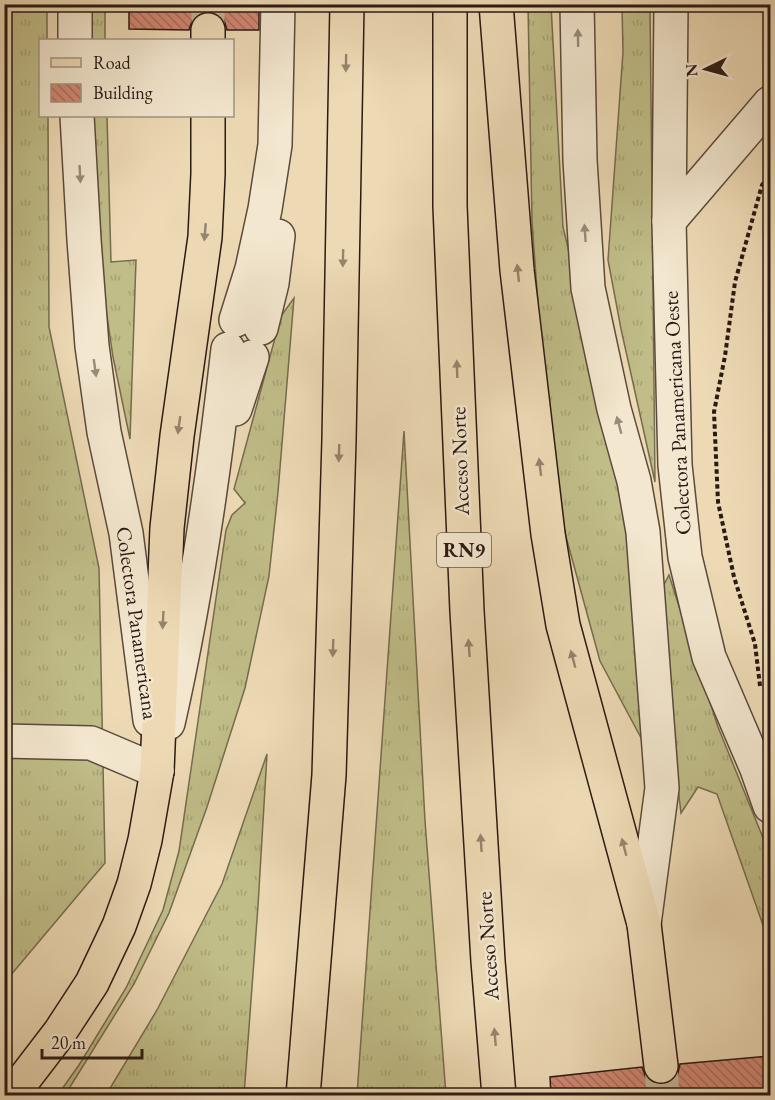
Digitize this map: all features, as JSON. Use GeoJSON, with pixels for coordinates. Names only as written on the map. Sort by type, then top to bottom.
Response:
{"type":"FeatureCollection","features":[{"type":"Feature","properties":{"kind":"main road"},"geometry":{"type":"LineString","coordinates":[[303,1095],[329,775],[339,429],[347,4]]}},
{"type":"Feature","properties":{"kind":"main road","name":"Acceso Norte"},"geometry":{"type":"LineString","coordinates":[[450,4],[450,206],[466,611],[488,961],[500,1095]]}},
{"type":"Feature","properties":{"kind":"main road"},"geometry":{"type":"LineString","coordinates":[[496,4],[517,270],[548,534],[564,625],[644,924],[661,1066]]}},
{"type":"Feature","properties":{"kind":"main road"},"geometry":{"type":"LineString","coordinates":[[157,771],[167,528],[177,436],[205,237],[208,117]]}},
{"type":"Feature","properties":{"kind":"main road","name":"Colectora Panamericana"},"geometry":{"type":"LineString","coordinates":[[11,1095],[60,1032],[92,983],[119,926],[134,884],[157,771]]}},
{"type":"Feature","properties":{"kind":"street"},"geometry":{"type":"LineString","coordinates":[[75,4],[75,39]]}},
{"type":"Feature","properties":{"kind":"street"},"geometry":{"type":"LineString","coordinates":[[4,741],[91,743],[157,771],[177,684],[213,467],[242,392],[252,269],[265,210],[275,145],[278,4]]}},
{"type":"Feature","properties":{"kind":"street"},"geometry":{"type":"LineString","coordinates":[[578,4],[580,160],[588,288],[614,409],[634,481],[643,532],[662,788],[644,924]]}},
{"type":"Feature","properties":{"kind":"street","name":"Colectora Panamericana Oeste"},"geometry":{"type":"LineString","coordinates":[[671,4],[669,221],[675,465],[685,557],[709,657],[764,778],[771,806]]}},
{"type":"Feature","properties":{"kind":"street"},"geometry":{"type":"LineString","coordinates":[[669,221],[771,103]]}},
{"type":"Feature","properties":{"kind":"street","name":"Colectora Panamericana"},"geometry":{"type":"LineString","coordinates":[[77,117],[92,346],[104,432],[126,532],[157,771]]}},
{"type":"Feature","properties":{"kind":"path"},"geometry":{"type":"LineString","coordinates":[[761,691],[755,644],[734,578],[718,502],[714,412],[725,356],[735,282],[762,185],[771,175]]}},
{"type":"Feature","properties":{"kind":"green space"},"geometry":{"type":"Polygon","coordinates":[[[47,4],[47,39],[39,39],[39,117],[48,117],[49,327],[99,568],[105,863],[5,982],[4,5],[47,4]]]}},
{"type":"Feature","properties":{"kind":"green space"},"geometry":{"type":"Polygon","coordinates":[[[92,5],[105,5],[105,39],[92,39],[92,5]]]}},
{"type":"Feature","properties":{"kind":"green space"},"geometry":{"type":"Polygon","coordinates":[[[528,5],[551,5],[563,227],[633,523],[655,764],[600,661],[565,533],[544,386],[532,222],[528,5]]]}},
{"type":"Feature","properties":{"kind":"green space"},"geometry":{"type":"Polygon","coordinates":[[[622,5],[650,5],[655,482],[608,260],[623,52],[622,5]]]}},
{"type":"Feature","properties":{"kind":"green space"},"geometry":{"type":"Polygon","coordinates":[[[93,117],[107,117],[111,262],[136,260],[130,439],[113,357],[103,289],[93,117]]]}},
{"type":"Feature","properties":{"kind":"green space"},"geometry":{"type":"Polygon","coordinates":[[[294,298],[269,576],[245,688],[207,807],[169,913],[134,984],[65,1095],[57,1096],[79,1065],[126,988],[163,910],[179,851],[226,530],[232,515],[245,503],[234,489],[281,316],[294,298]]]}},
{"type":"Feature","properties":{"kind":"green space"},"geometry":{"type":"Polygon","coordinates":[[[404,431],[425,821],[446,1095],[357,1095],[404,431]]]}},
{"type":"Feature","properties":{"kind":"green space"},"geometry":{"type":"Polygon","coordinates":[[[669,575],[718,727],[770,855],[770,945],[717,794],[698,787],[681,813],[656,600],[669,575]]]}},
{"type":"Feature","properties":{"kind":"green space"},"geometry":{"type":"Polygon","coordinates":[[[267,754],[244,1095],[106,1095],[157,1010],[222,884],[267,754]]]}},
{"type":"Feature","properties":{"kind":"building"},"geometry":{"type":"Polygon","coordinates":[[[129,4],[259,4],[259,30],[227,30],[224,20],[218,14],[209,11],[198,14],[189,30],[129,29],[129,4]]]}},
{"type":"Feature","properties":{"kind":"building"},"geometry":{"type":"Polygon","coordinates":[[[771,1056],[771,1095],[551,1095],[550,1077],[642,1067],[646,1078],[653,1083],[663,1085],[673,1081],[680,1064],[771,1056]]]}},
{"type":"Feature","properties":{"kind":"tunnel"},"geometry":{"type":"LineString","coordinates":[[208,4],[208,30]]}},
{"type":"Feature","properties":{"kind":"tunnel"},"geometry":{"type":"LineString","coordinates":[[661,1066],[663,1096]]}}]}
